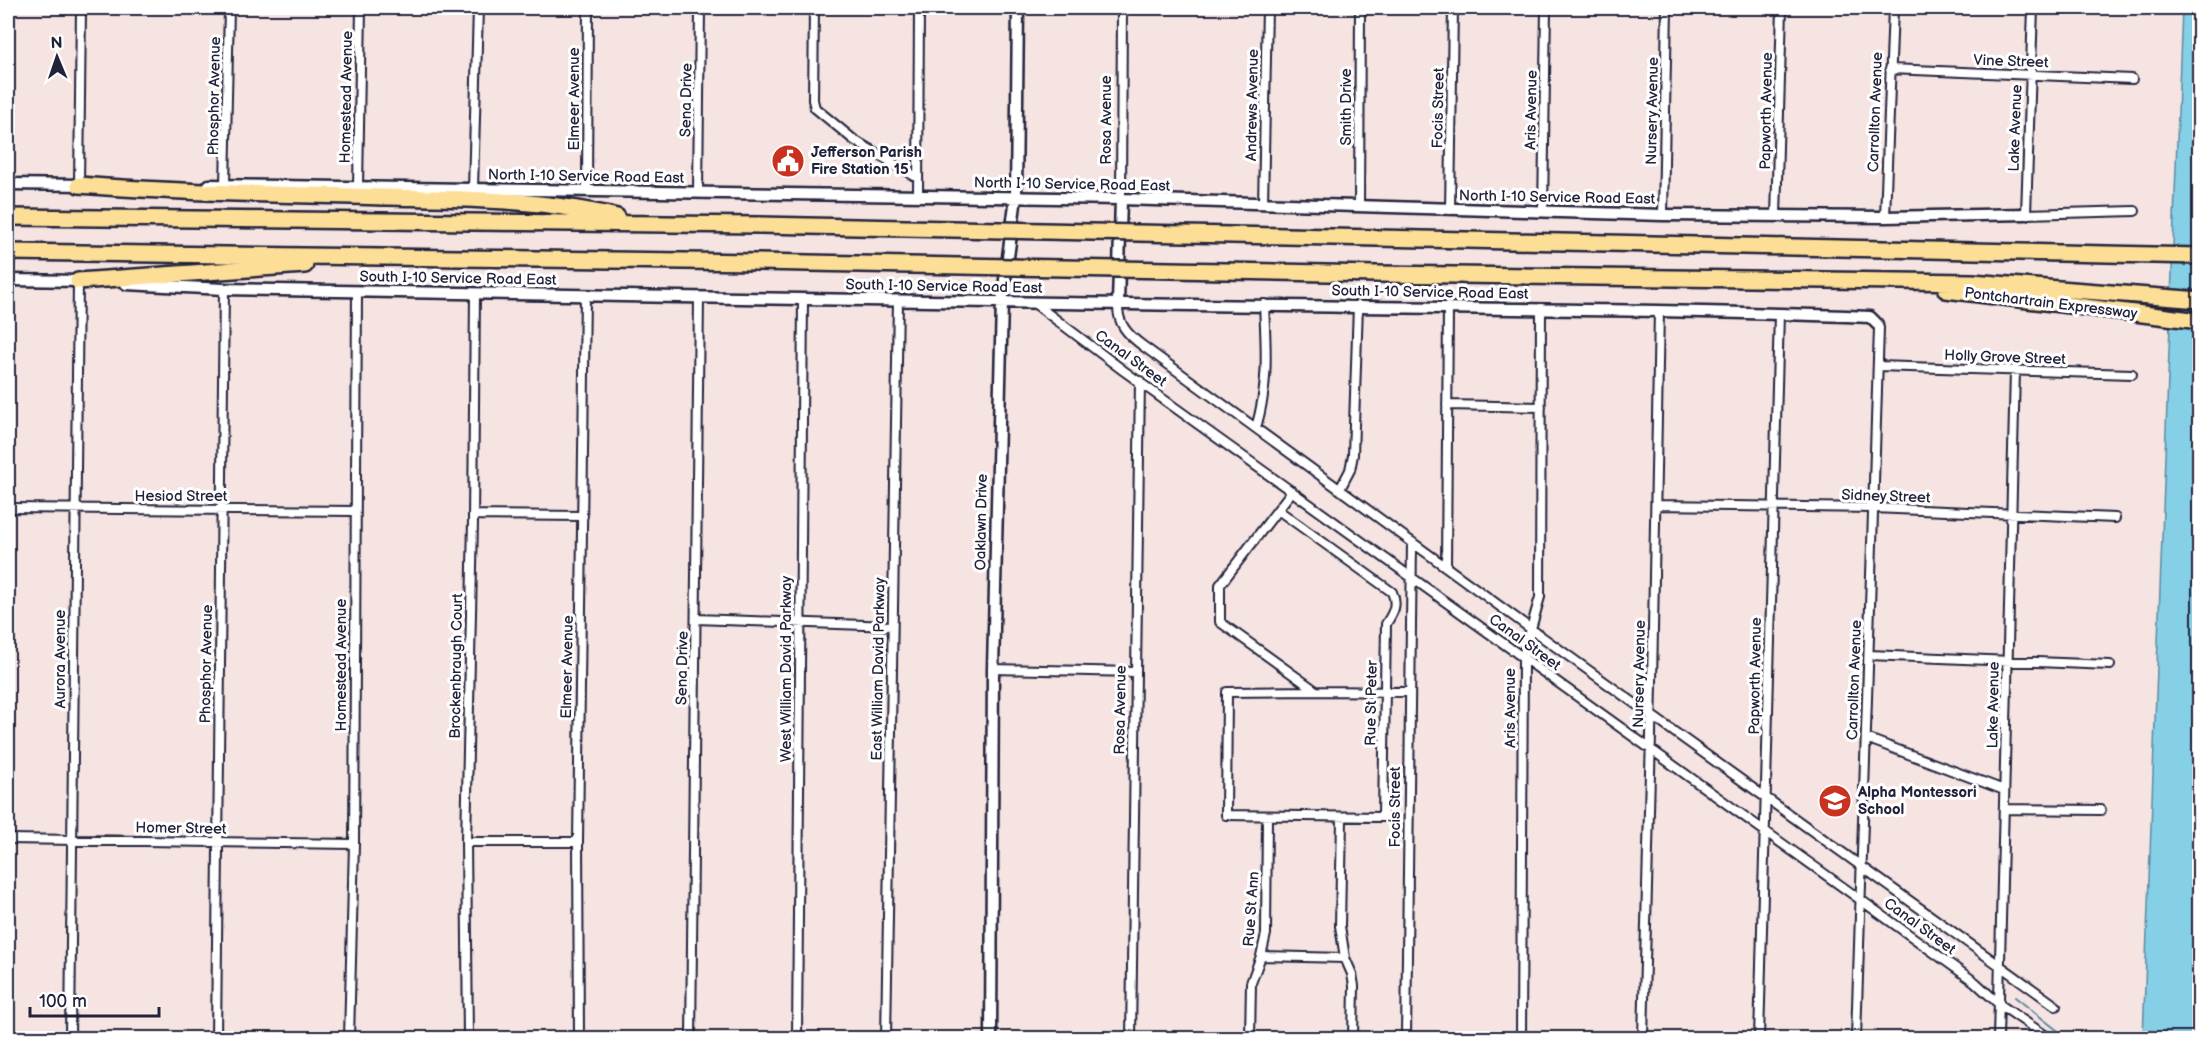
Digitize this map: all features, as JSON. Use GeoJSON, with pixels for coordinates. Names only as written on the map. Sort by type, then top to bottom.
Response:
{"type":"FeatureCollection","features":[{"type":"Feature","properties":{"kind":"highway"},"geometry":{"type":"LineString","coordinates":[[79,185],[172,192],[440,198],[534,204],[579,208],[643,224]]}},
{"type":"Feature","properties":{"kind":"highway"},"geometry":{"type":"LineString","coordinates":[[8,217],[760,225],[2199,256]]}},
{"type":"Feature","properties":{"kind":"highway"},"geometry":{"type":"LineString","coordinates":[[8,252],[1972,282],[2199,300]]}},
{"type":"Feature","properties":{"kind":"highway"},"geometry":{"type":"LineString","coordinates":[[78,281],[423,258]]}},
{"type":"Feature","properties":{"kind":"highway","name":"Pontchartrain Expressway"},"geometry":{"type":"LineString","coordinates":[[1902,282],[1971,294],[2199,321]]}},
{"type":"Feature","properties":{"kind":"street"},"geometry":{"type":"LineString","coordinates":[[79,185],[81,8]]}},
{"type":"Feature","properties":{"kind":"street","name":"Phosphor Avenue"},"geometry":{"type":"LineString","coordinates":[[225,185],[229,8]]}},
{"type":"Feature","properties":{"kind":"street","name":"Homestead Avenue"},"geometry":{"type":"LineString","coordinates":[[358,187],[361,8]]}},
{"type":"Feature","properties":{"kind":"street"},"geometry":{"type":"LineString","coordinates":[[473,189],[478,8]]}},
{"type":"Feature","properties":{"kind":"street","name":"Elmeer Avenue"},"geometry":{"type":"LineString","coordinates":[[587,190],[588,8]]}},
{"type":"Feature","properties":{"kind":"street","name":"Sena Drive"},"geometry":{"type":"LineString","coordinates":[[698,192],[700,8]]}},
{"type":"Feature","properties":{"kind":"street"},"geometry":{"type":"LineString","coordinates":[[814,8],[814,105],[819,112],[854,140],[918,178]]}},
{"type":"Feature","properties":{"kind":"street"},"geometry":{"type":"LineString","coordinates":[[918,196],[919,8]]}},
{"type":"Feature","properties":{"kind":"street","name":"Oaklawn Drive"},"geometry":{"type":"LineString","coordinates":[[991,1038],[993,669],[1002,302],[1016,197],[1018,8]]}},
{"type":"Feature","properties":{"kind":"street","name":"Rosa Avenue"},"geometry":{"type":"LineString","coordinates":[[1118,304],[1122,8]]}},
{"type":"Feature","properties":{"kind":"street","name":"Andrews Avenue"},"geometry":{"type":"LineString","coordinates":[[1263,204],[1267,8]]}},
{"type":"Feature","properties":{"kind":"street","name":"Smith Drive"},"geometry":{"type":"LineString","coordinates":[[1359,207],[1360,8]]}},
{"type":"Feature","properties":{"kind":"street","name":"Focis Street"},"geometry":{"type":"LineString","coordinates":[[1450,210],[1454,8]]}},
{"type":"Feature","properties":{"kind":"street","name":"Aris Avenue"},"geometry":{"type":"LineString","coordinates":[[1543,212],[1546,8]]}},
{"type":"Feature","properties":{"kind":"street","name":"Nursery Avenue"},"geometry":{"type":"LineString","coordinates":[[1663,215],[1667,8]]}},
{"type":"Feature","properties":{"kind":"street","name":"Papworth Avenue"},"geometry":{"type":"LineString","coordinates":[[1776,216],[1782,8]]}},
{"type":"Feature","properties":{"kind":"street","name":"Carrollton Avenue"},"geometry":{"type":"LineString","coordinates":[[1885,217],[1893,8]]}},
{"type":"Feature","properties":{"kind":"street","name":"Lake Avenue"},"geometry":{"type":"LineString","coordinates":[[2026,214],[2033,8]]}},
{"type":"Feature","properties":{"kind":"street","name":"Vine Street"},"geometry":{"type":"LineString","coordinates":[[1890,69],[2132,79]]}},
{"type":"Feature","properties":{"kind":"street","name":"North I-10 Service Road East"},"geometry":{"type":"LineString","coordinates":[[8,184],[1016,197],[1663,215],[1885,217],[2135,212]]}},
{"type":"Feature","properties":{"kind":"street","name":"South I-10 Service Road East"},"geometry":{"type":"LineString","coordinates":[[8,280],[357,292],[1034,303],[1541,308],[1870,317],[1877,324]]}},
{"type":"Feature","properties":{"kind":"street","name":"Aurora Avenue"},"geometry":{"type":"LineString","coordinates":[[70,1038],[78,281]]}},
{"type":"Feature","properties":{"kind":"street","name":"Phosphor Avenue"},"geometry":{"type":"LineString","coordinates":[[216,1038],[224,289]]}},
{"type":"Feature","properties":{"kind":"street","name":"Homestead Avenue"},"geometry":{"type":"LineString","coordinates":[[349,1038],[354,844],[354,511],[357,292]]}},
{"type":"Feature","properties":{"kind":"street","name":"Brockenbraugh Court"},"geometry":{"type":"LineString","coordinates":[[468,1038],[466,842],[473,515],[474,294]]}},
{"type":"Feature","properties":{"kind":"street","name":"Elmeer Avenue"},"geometry":{"type":"LineString","coordinates":[[579,1038],[578,842],[585,296]]}},
{"type":"Feature","properties":{"kind":"street","name":"Sena Drive"},"geometry":{"type":"LineString","coordinates":[[691,1038],[699,297]]}},
{"type":"Feature","properties":{"kind":"street","name":"West William David Parkway"},"geometry":{"type":"LineString","coordinates":[[797,1038],[803,299]]}},
{"type":"Feature","properties":{"kind":"street","name":"East William David Parkway"},"geometry":{"type":"LineString","coordinates":[[886,1038],[898,300]]}},
{"type":"Feature","properties":{"kind":"street","name":"Canal Street"},"geometry":{"type":"LineString","coordinates":[[1034,303],[1975,982],[1999,1004],[2049,1038]]}},
{"type":"Feature","properties":{"kind":"street","name":"Canal Street"},"geometry":{"type":"LineString","coordinates":[[1118,304],[1122,326],[1130,336],[1531,629],[2056,1006]]}},
{"type":"Feature","properties":{"kind":"street"},"geometry":{"type":"LineString","coordinates":[[1256,428],[1264,401],[1266,373],[1264,304]]}},
{"type":"Feature","properties":{"kind":"street"},"geometry":{"type":"LineString","coordinates":[[1340,489],[1350,470],[1353,455],[1358,305]]}},
{"type":"Feature","properties":{"kind":"street"},"geometry":{"type":"LineString","coordinates":[[1446,567],[1448,307]]}},
{"type":"Feature","properties":{"kind":"street","name":"Aris Avenue"},"geometry":{"type":"LineString","coordinates":[[1521,1038],[1524,657],[1540,597],[1541,308]]}},
{"type":"Feature","properties":{"kind":"street","name":"Nursery Avenue"},"geometry":{"type":"LineString","coordinates":[[1643,1038],[1652,716],[1659,311]]}},
{"type":"Feature","properties":{"kind":"street","name":"Papworth Avenue"},"geometry":{"type":"LineString","coordinates":[[1759,1038],[1779,314]]}},
{"type":"Feature","properties":{"kind":"street","name":"Carrollton Avenue"},"geometry":{"type":"LineString","coordinates":[[1857,1038],[1878,366],[1879,328],[1877,324]]}},
{"type":"Feature","properties":{"kind":"street","name":"Holly Grove Street"},"geometry":{"type":"LineString","coordinates":[[1878,366],[2132,374]]}},
{"type":"Feature","properties":{"kind":"street","name":"Lake Avenue"},"geometry":{"type":"LineString","coordinates":[[1998,1038],[2015,371]]}},
{"type":"Feature","properties":{"kind":"street","name":"Rosa Avenue"},"geometry":{"type":"LineString","coordinates":[[1131,1038],[1140,381]]}},
{"type":"Feature","properties":{"kind":"street"},"geometry":{"type":"LineString","coordinates":[[1447,405],[1540,407]]}},
{"type":"Feature","properties":{"kind":"street"},"geometry":{"type":"LineString","coordinates":[[1292,491],[1220,585],[1220,622],[1316,692]]}},
{"type":"Feature","properties":{"kind":"street","name":"Sidney Street"},"geometry":{"type":"LineString","coordinates":[[1656,505],[1873,508],[2115,518]]}},
{"type":"Feature","properties":{"kind":"street","name":"Hesiod Street"},"geometry":{"type":"LineString","coordinates":[[8,508],[354,511]]}},
{"type":"Feature","properties":{"kind":"street","name":"Rue St Peter"},"geometry":{"type":"LineString","coordinates":[[1278,510],[1392,592],[1396,605],[1386,624],[1383,817],[1342,818]]}},
{"type":"Feature","properties":{"kind":"street"},"geometry":{"type":"LineString","coordinates":[[473,515],[583,516]]}},
{"type":"Feature","properties":{"kind":"street","name":"Focis Street"},"geometry":{"type":"LineString","coordinates":[[1406,1038],[1412,542]]}},
{"type":"Feature","properties":{"kind":"street"},"geometry":{"type":"LineString","coordinates":[[696,619],[892,626]]}},
{"type":"Feature","properties":{"kind":"street"},"geometry":{"type":"LineString","coordinates":[[1869,655],[2110,665]]}},
{"type":"Feature","properties":{"kind":"street"},"geometry":{"type":"LineString","coordinates":[[993,669],[1136,672]]}},
{"type":"Feature","properties":{"kind":"street"},"geometry":{"type":"LineString","coordinates":[[1353,1038],[1352,974],[1345,958],[1340,926],[1342,818],[1226,815],[1227,692],[1410,692]]}},
{"type":"Feature","properties":{"kind":"street"},"geometry":{"type":"LineString","coordinates":[[1866,738],[2004,790]]}},
{"type":"Feature","properties":{"kind":"street"},"geometry":{"type":"LineString","coordinates":[[2004,809],[2101,810]]}},
{"type":"Feature","properties":{"kind":"street","name":"Rue St Ann"},"geometry":{"type":"LineString","coordinates":[[1250,1038],[1251,983],[1261,956],[1266,925],[1267,816]]}},
{"type":"Feature","properties":{"kind":"street","name":"Homer Street"},"geometry":{"type":"LineString","coordinates":[[8,839],[354,844]]}},
{"type":"Feature","properties":{"kind":"street"},"geometry":{"type":"LineString","coordinates":[[466,842],[578,842]]}},
{"type":"Feature","properties":{"kind":"street"},"geometry":{"type":"LineString","coordinates":[[1261,956],[1345,958]]}},
{"type":"Feature","properties":{"kind":"water"},"geometry":{"type":"Polygon","coordinates":[[[2182,8],[2199,8],[2200,953],[2196,1038],[2143,1038],[2182,8]]]}},
{"type":"Feature","properties":{"kind":"waterway"},"geometry":{"type":"LineString","coordinates":[[2015,997],[2067,1038]]}},
{"type":"Feature","properties":{"kind":"place","name":"Jefferson Parish Fire Station 15"},"geometry":{"type":"Point","coordinates":[788,161]}},
{"type":"Feature","properties":{"kind":"place","name":"Alpha Montessori School"},"geometry":{"type":"Point","coordinates":[1835,801]}}]}
